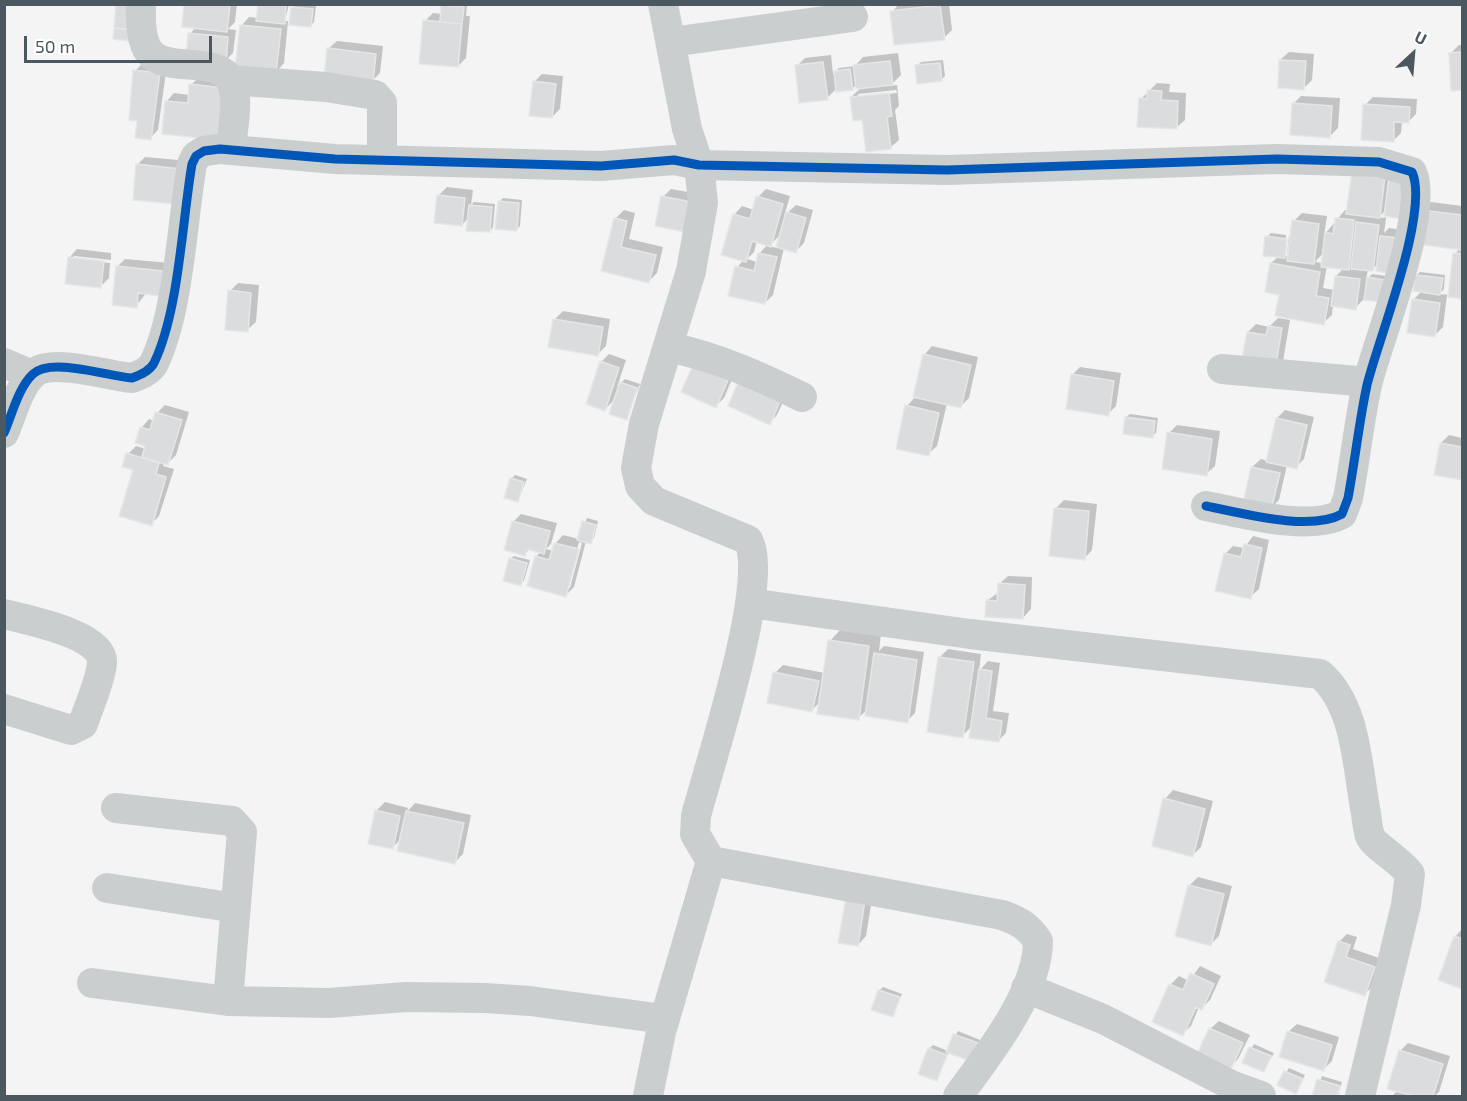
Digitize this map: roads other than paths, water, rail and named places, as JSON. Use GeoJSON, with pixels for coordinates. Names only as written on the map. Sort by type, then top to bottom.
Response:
{"type":"FeatureCollection","features":[{"type":"Feature","properties":{"kind":"street"},"geometry":{"type":"LineString","coordinates":[[141,4],[144,42],[148,51],[164,62],[206,66],[220,72],[230,80],[326,87],[375,95],[382,104],[382,160]]}},
{"type":"Feature","properties":{"kind":"street"},"geometry":{"type":"LineString","coordinates":[[648,1096],[664,1019],[711,861],[695,834],[696,816],[740,656],[750,603],[753,565],[752,547],[748,540],[654,501],[640,486],[636,468],[638,447],[669,347],[699,232],[703,203],[699,165],[687,129],[663,4]]}},
{"type":"Feature","properties":{"kind":"street"},"geometry":{"type":"LineString","coordinates":[[670,42],[853,17]]}},
{"type":"Feature","properties":{"kind":"street"},"geometry":{"type":"LineString","coordinates":[[230,80],[234,97],[231,150]]}},
{"type":"Feature","properties":{"kind":"street"},"geometry":{"type":"LineString","coordinates":[[4,433],[24,386],[32,375],[42,368],[56,366],[132,378],[143,374],[153,365],[173,291],[192,164],[196,156],[204,151],[231,150],[335,159],[601,166],[674,160],[699,165],[947,170],[1277,159],[1379,162],[1412,172],[1417,183],[1407,252],[1368,382],[1348,498],[1342,514],[1332,520],[1303,522],[1206,506]]}},
{"type":"Feature","properties":{"kind":"street"},"geometry":{"type":"LineString","coordinates":[[669,347],[710,356],[744,369],[802,398]]}},
{"type":"Feature","properties":{"kind":"street"},"geometry":{"type":"LineString","coordinates":[[4,363],[32,375]]}},
{"type":"Feature","properties":{"kind":"street"},"geometry":{"type":"LineString","coordinates":[[1222,369],[1368,382]]}},
{"type":"Feature","properties":{"kind":"street"},"geometry":{"type":"LineString","coordinates":[[750,603],[970,634],[1320,674],[1330,682],[1345,713],[1357,753],[1371,837],[1382,849],[1401,861],[1410,874],[1406,905],[1360,1096]]}},
{"type":"Feature","properties":{"kind":"street"},"geometry":{"type":"LineString","coordinates":[[4,614],[82,637],[98,648],[102,661],[83,724],[79,729],[71,730],[4,709]]}},
{"type":"Feature","properties":{"kind":"street"},"geometry":{"type":"LineString","coordinates":[[116,808],[231,821],[238,825],[242,832],[228,1001]]}},
{"type":"Feature","properties":{"kind":"street"},"geometry":{"type":"LineString","coordinates":[[711,861],[1002,915],[1020,921],[1030,929],[1038,941],[1034,969],[1026,988],[1000,1036],[958,1096]]}},
{"type":"Feature","properties":{"kind":"street"},"geometry":{"type":"LineString","coordinates":[[108,888],[236,908]]}},
{"type":"Feature","properties":{"kind":"street"},"geometry":{"type":"LineString","coordinates":[[92,983],[228,1001],[329,1003],[406,997],[484,998],[664,1019]]}},
{"type":"Feature","properties":{"kind":"street"},"geometry":{"type":"LineString","coordinates":[[1026,988],[1103,1019],[1231,1085],[1261,1096]]}}]}
